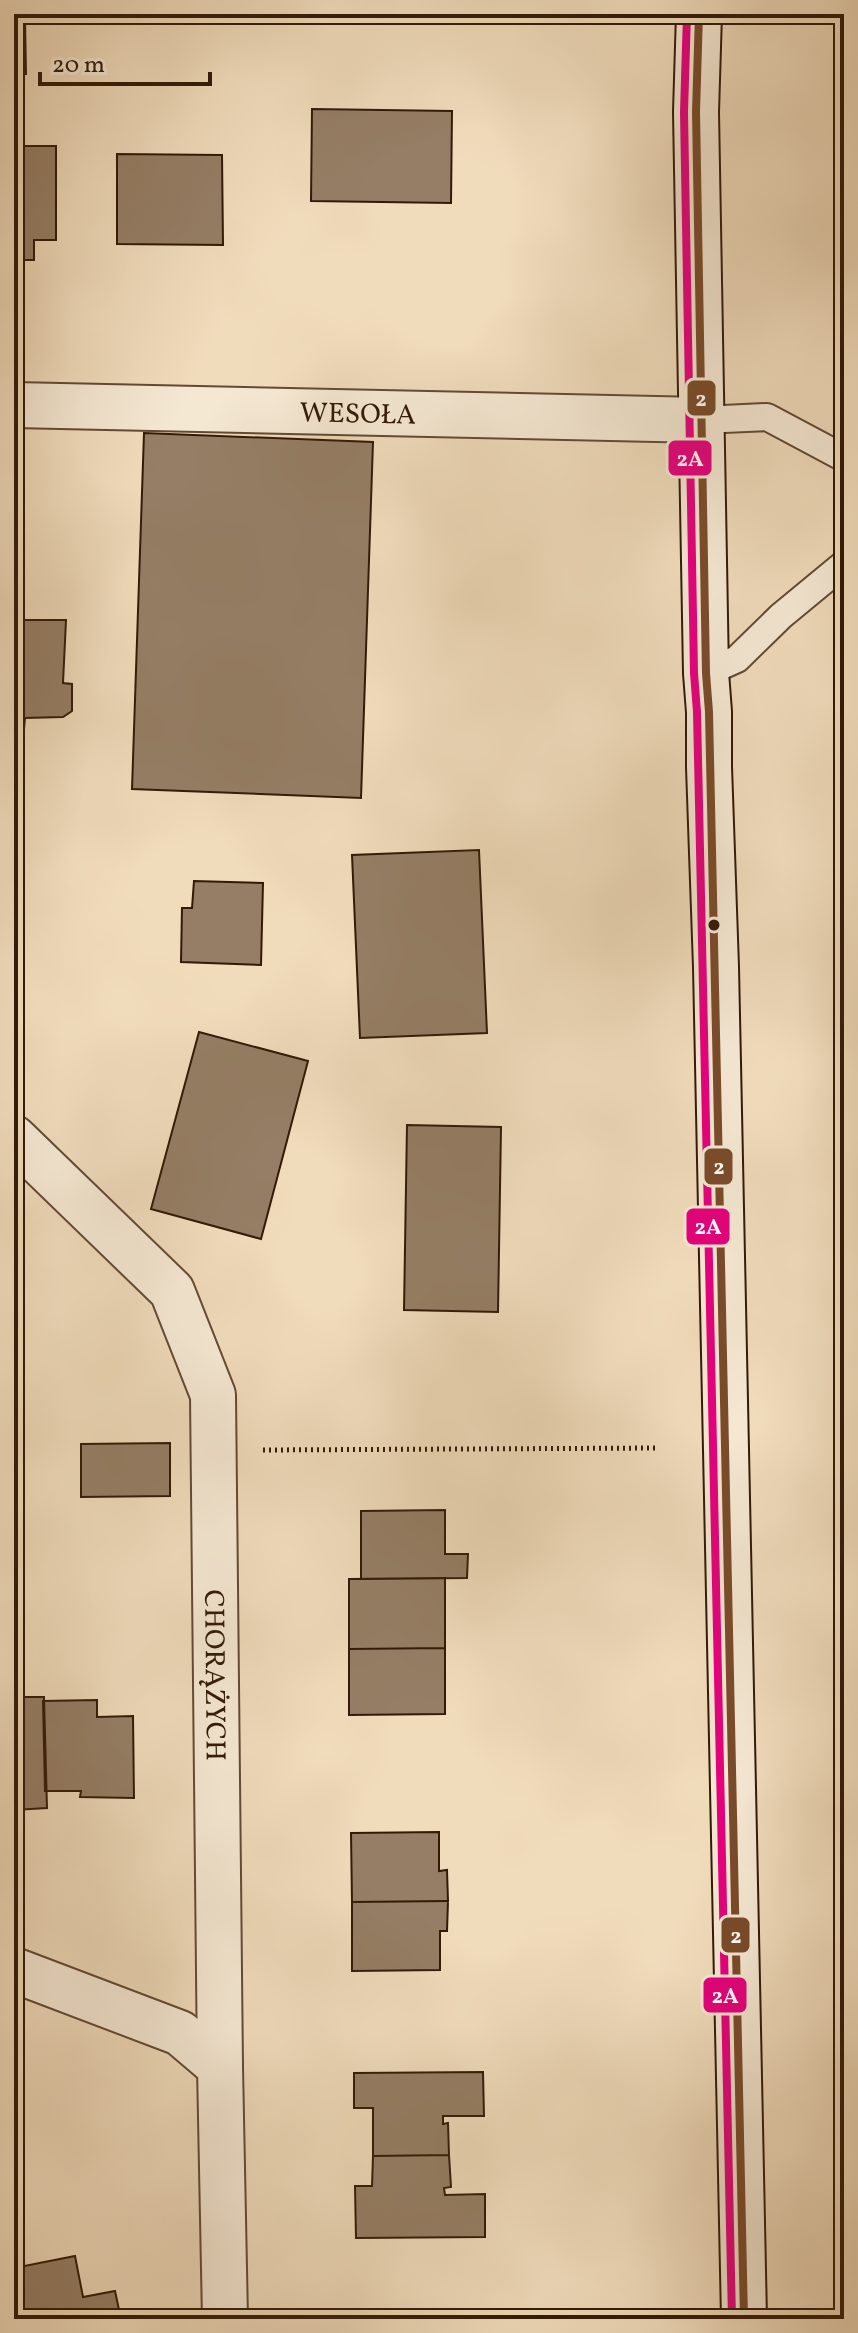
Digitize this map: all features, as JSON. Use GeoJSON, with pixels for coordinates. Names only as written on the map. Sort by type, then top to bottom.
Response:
{"type":"FeatureCollection","features":[{"type":"Feature","properties":{"kind":"main road"},"geometry":{"type":"LineString","coordinates":[[699,14],[696,112],[706,673],[716,967],[744,2319]]}},
{"type":"Feature","properties":{"kind":"main road","name":"WESOŁA"},"geometry":{"type":"LineString","coordinates":[[14,405],[702,420]]}},
{"type":"Feature","properties":{"kind":"main road","name":"CHORĄŻYCH"},"geometry":{"type":"LineString","coordinates":[[14,1138],[172,1291],[213,1395],[225,2319]]}},
{"type":"Feature","properties":{"kind":"main road"},"geometry":{"type":"LineString","coordinates":[[14,1970],[180,2033],[220,2067]]}},
{"type":"Feature","properties":{"kind":"lane"},"geometry":{"type":"LineString","coordinates":[[702,420],[767,417],[844,458]]}},
{"type":"Feature","properties":{"kind":"lane"},"geometry":{"type":"LineString","coordinates":[[706,673],[737,659],[781,616],[844,564]]}},
{"type":"Feature","properties":{"kind":"path"},"geometry":{"type":"LineString","coordinates":[[214,1450],[658,1448]]}},
{"type":"Feature","properties":{"kind":"building"},"geometry":{"type":"Polygon","coordinates":[[[14,19],[25,19],[26,74],[17,74],[17,146],[56,146],[56,240],[34,240],[34,260],[14,260],[14,19]]]}},
{"type":"Feature","properties":{"kind":"building"},"geometry":{"type":"Polygon","coordinates":[[[312,109],[452,111],[451,203],[311,201],[312,109]]]}},
{"type":"Feature","properties":{"kind":"building"},"geometry":{"type":"Polygon","coordinates":[[[117,154],[222,155],[223,245],[117,244],[117,154]]]}},
{"type":"Feature","properties":{"kind":"building"},"geometry":{"type":"Polygon","coordinates":[[[144,433],[373,442],[361,798],[132,789],[144,433]]]}},
{"type":"Feature","properties":{"kind":"building"},"geometry":{"type":"Polygon","coordinates":[[[14,620],[66,620],[63,683],[72,684],[72,711],[63,717],[25,718],[21,762],[14,762],[14,620]]]}},
{"type":"Feature","properties":{"kind":"building"},"geometry":{"type":"Polygon","coordinates":[[[479,850],[487,1033],[360,1038],[352,855],[479,850]]]}},
{"type":"Feature","properties":{"kind":"building"},"geometry":{"type":"Polygon","coordinates":[[[194,881],[263,883],[261,965],[181,962],[182,908],[192,908],[194,881]]]}},
{"type":"Feature","properties":{"kind":"building"},"geometry":{"type":"Polygon","coordinates":[[[199,1032],[308,1061],[261,1239],[151,1209],[199,1032]]]}},
{"type":"Feature","properties":{"kind":"building"},"geometry":{"type":"Polygon","coordinates":[[[407,1125],[501,1127],[498,1312],[404,1310],[407,1125]]]}},
{"type":"Feature","properties":{"kind":"building"},"geometry":{"type":"Polygon","coordinates":[[[170,1443],[170,1496],[81,1497],[81,1444],[170,1443]]]}},
{"type":"Feature","properties":{"kind":"building"},"geometry":{"type":"Polygon","coordinates":[[[445,1510],[445,1554],[468,1554],[467,1578],[361,1579],[361,1511],[445,1510]]]}},
{"type":"Feature","properties":{"kind":"building"},"geometry":{"type":"Polygon","coordinates":[[[445,1578],[445,1648],[349,1649],[349,1579],[445,1578]]]}},
{"type":"Feature","properties":{"kind":"building"},"geometry":{"type":"Polygon","coordinates":[[[445,1648],[445,1714],[349,1715],[349,1649],[445,1648]]]}},
{"type":"Feature","properties":{"kind":"building"},"geometry":{"type":"Polygon","coordinates":[[[14,1697],[44,1697],[47,1808],[14,1810],[14,1697]]]}},
{"type":"Feature","properties":{"kind":"building"},"geometry":{"type":"Polygon","coordinates":[[[97,1700],[97,1717],[133,1716],[134,1798],[80,1797],[81,1791],[45,1791],[43,1701],[97,1700]]]}},
{"type":"Feature","properties":{"kind":"building"},"geometry":{"type":"Polygon","coordinates":[[[439,1832],[439,1871],[447,1870],[448,1901],[352,1902],[351,1833],[439,1832]]]}},
{"type":"Feature","properties":{"kind":"building"},"geometry":{"type":"Polygon","coordinates":[[[448,1901],[447,1931],[440,1931],[440,1970],[352,1971],[352,1902],[448,1901]]]}},
{"type":"Feature","properties":{"kind":"building"},"geometry":{"type":"Polygon","coordinates":[[[483,2072],[484,2116],[443,2116],[443,2124],[448,2123],[449,2155],[373,2156],[373,2108],[354,2108],[354,2073],[483,2072]]]}},
{"type":"Feature","properties":{"kind":"building"},"geometry":{"type":"Polygon","coordinates":[[[449,2155],[451,2187],[444,2188],[445,2195],[485,2194],[485,2237],[356,2238],[355,2186],[372,2186],[373,2156],[449,2155]]]}},
{"type":"Feature","properties":{"kind":"building"},"geometry":{"type":"Polygon","coordinates":[[[75,2256],[83,2297],[115,2291],[121,2319],[14,2319],[14,2268],[75,2256]]]}},
{"type":"Feature","properties":{"kind":"transit line","name":"2A"},"geometry":{"type":"LineString","coordinates":[[687,14],[684,112],[694,673],[732,2319]]}},
{"type":"Feature","properties":{"kind":"transit line","name":"2"},"geometry":{"type":"LineString","coordinates":[[699,14],[696,112],[706,673],[744,2319]]}}]}
